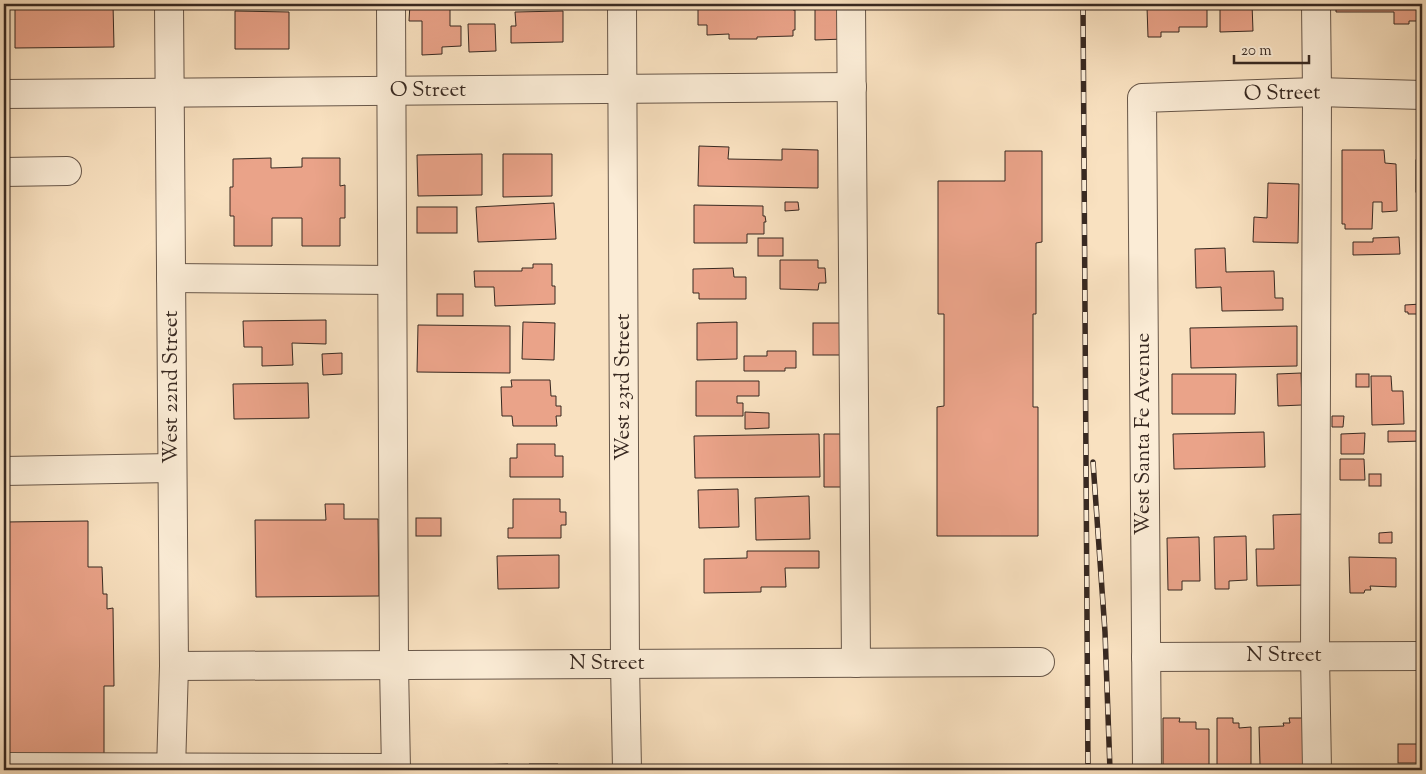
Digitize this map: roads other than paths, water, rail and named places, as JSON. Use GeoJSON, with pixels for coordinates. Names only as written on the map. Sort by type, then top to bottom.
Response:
{"type":"FeatureCollection","features":[{"type":"Feature","properties":{"kind":"street","name":"West 22nd Street"},"geometry":{"type":"LineString","coordinates":[[169,4],[174,666],[171,769]]}},
{"type":"Feature","properties":{"kind":"street"},"geometry":{"type":"LineString","coordinates":[[4,767],[396,769],[391,4]]}},
{"type":"Feature","properties":{"kind":"street","name":"West 23rd Street"},"geometry":{"type":"LineString","coordinates":[[622,4],[625,664],[628,770]]}},
{"type":"Feature","properties":{"kind":"street"},"geometry":{"type":"LineString","coordinates":[[851,4],[856,663]]}},
{"type":"Feature","properties":{"kind":"street"},"geometry":{"type":"LineString","coordinates":[[1316,4],[1317,770]]}},
{"type":"Feature","properties":{"kind":"street","name":"O Street"},"geometry":{"type":"LineString","coordinates":[[4,94],[852,87]]}},
{"type":"Feature","properties":{"kind":"street","name":"O Street"},"geometry":{"type":"LineString","coordinates":[[1142,98],[1317,92],[1422,95]]}},
{"type":"Feature","properties":{"kind":"street","name":"West Santa Fe Avenue"},"geometry":{"type":"LineString","coordinates":[[1142,98],[1147,770]]}},
{"type":"Feature","properties":{"kind":"street"},"geometry":{"type":"LineString","coordinates":[[4,172],[67,171]]}},
{"type":"Feature","properties":{"kind":"street"},"geometry":{"type":"LineString","coordinates":[[171,278],[392,280]]}},
{"type":"Feature","properties":{"kind":"street"},"geometry":{"type":"LineString","coordinates":[[4,471],[172,468]]}},
{"type":"Feature","properties":{"kind":"street","name":"N Street"},"geometry":{"type":"LineString","coordinates":[[1146,657],[1422,656]]}},
{"type":"Feature","properties":{"kind":"street","name":"N Street"},"geometry":{"type":"LineString","coordinates":[[174,666],[1040,662]]}},
{"type":"Feature","properties":{"kind":"railway"},"geometry":{"type":"LineString","coordinates":[[1083,4],[1088,770]]}},
{"type":"Feature","properties":{"kind":"railway"},"geometry":{"type":"LineString","coordinates":[[1093,462],[1105,632],[1110,770]]}}]}
